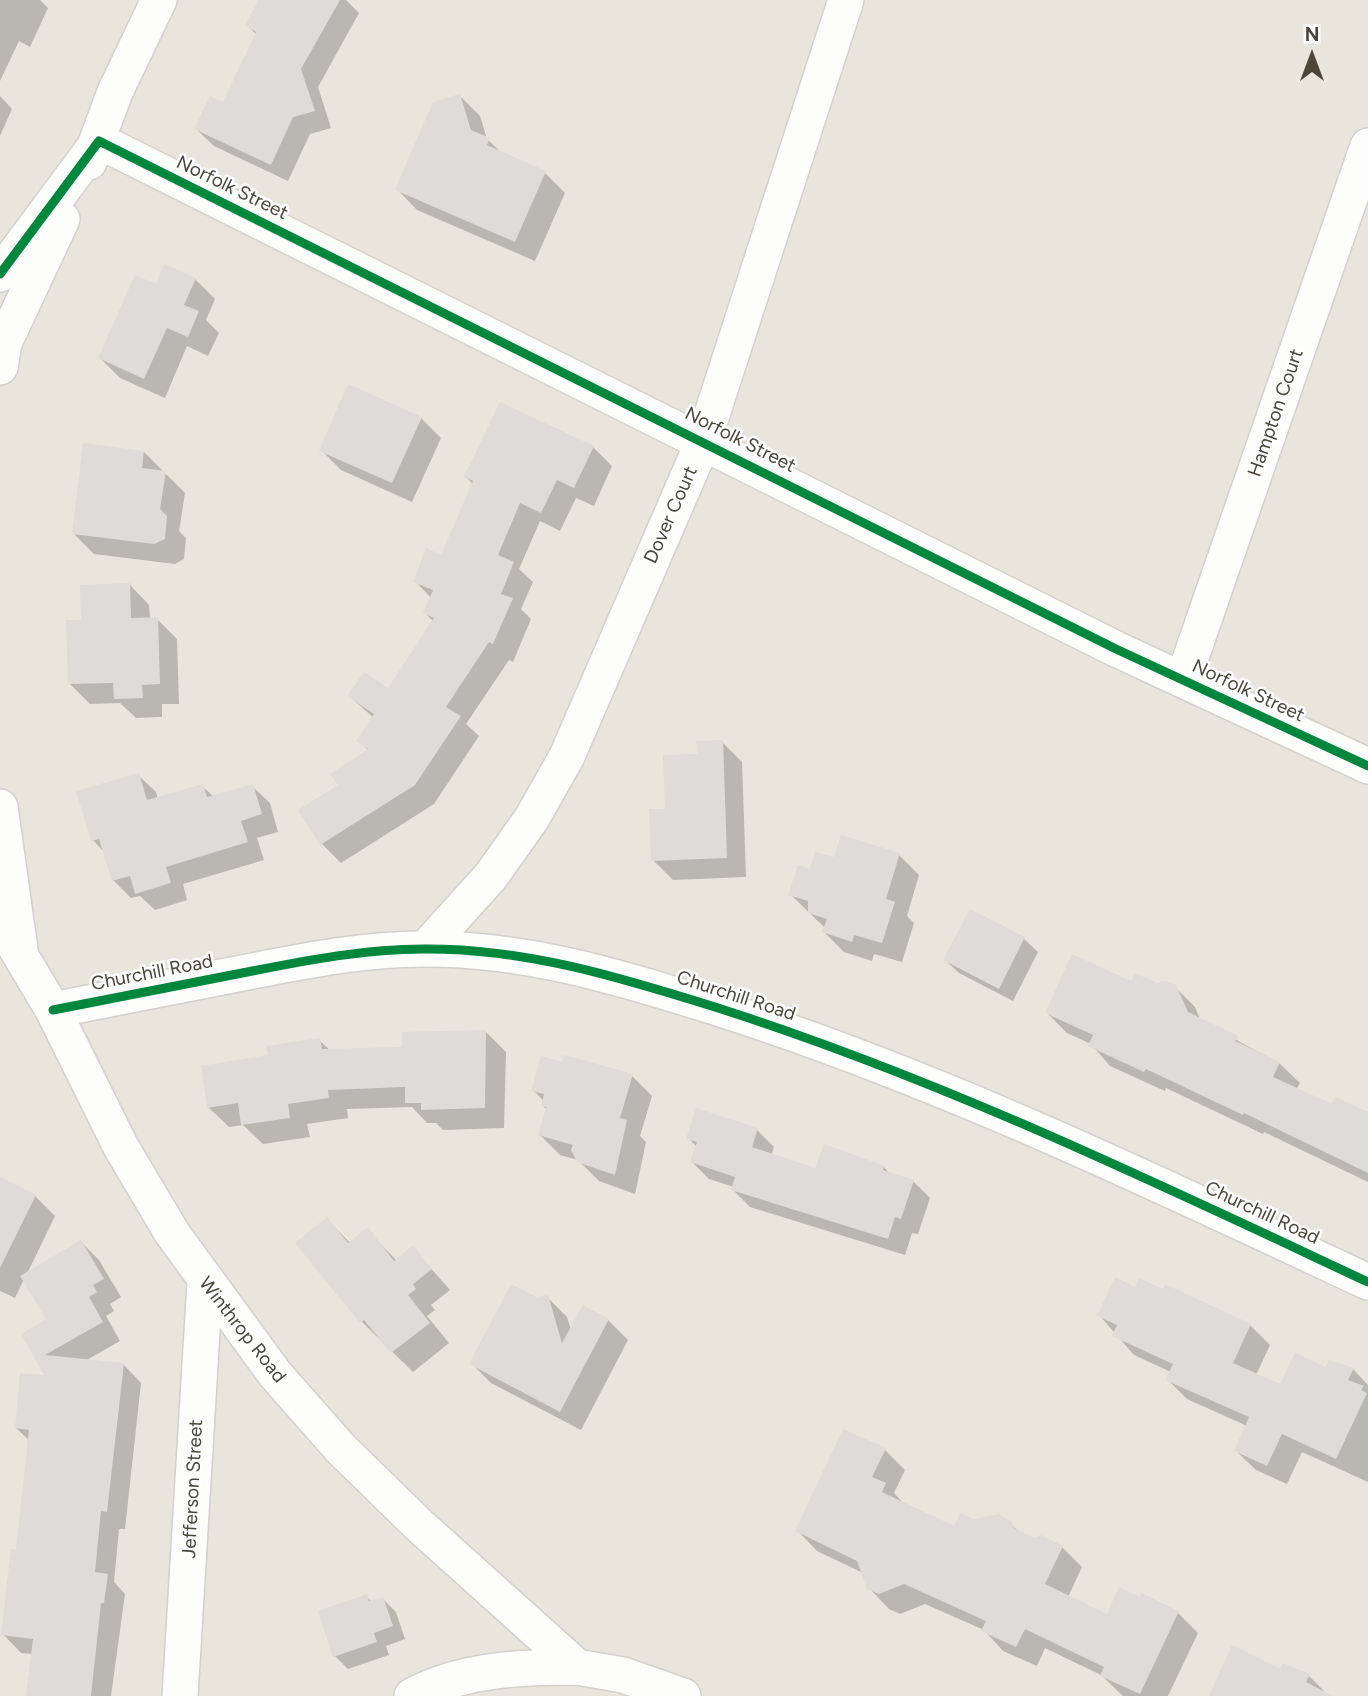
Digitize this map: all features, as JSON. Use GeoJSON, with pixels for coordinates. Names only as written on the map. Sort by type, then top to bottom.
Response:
{"type":"FeatureCollection","features":[{"type":"Feature","properties":{"kind":"street"},"geometry":{"type":"LineString","coordinates":[[0,367],[4,343],[99,141],[115,92],[159,0]]}},
{"type":"Feature","properties":{"kind":"street","name":"Dover Court"},"geometry":{"type":"LineString","coordinates":[[425,949],[491,876],[532,818],[567,756],[703,442],[846,0]]}},
{"type":"Feature","properties":{"kind":"street"},"geometry":{"type":"LineString","coordinates":[[0,274],[99,141]]}},
{"type":"Feature","properties":{"kind":"street","name":"Norfolk Street"},"geometry":{"type":"LineString","coordinates":[[99,141],[1183,680],[1368,766]]}},
{"type":"Feature","properties":{"kind":"street","name":"Hampton Court"},"geometry":{"type":"LineString","coordinates":[[1183,680],[1368,146]]}},
{"type":"Feature","properties":{"kind":"street"},"geometry":{"type":"LineString","coordinates":[[0,807],[10,956]]}},
{"type":"Feature","properties":{"kind":"street","name":"Winthrop Road"},"geometry":{"type":"LineString","coordinates":[[0,921],[10,956],[53,1010],[121,1147],[205,1282],[275,1374],[341,1449],[420,1526],[577,1667]]}},
{"type":"Feature","properties":{"kind":"street","name":"Churchill Road"},"geometry":{"type":"LineString","coordinates":[[53,1010],[347,953],[425,949],[515,954],[597,970],[778,1027],[898,1071],[1075,1145],[1368,1282]]}},
{"type":"Feature","properties":{"kind":"street","name":"Jefferson Street"},"geometry":{"type":"LineString","coordinates":[[180,1696],[205,1282]]}},
{"type":"Feature","properties":{"kind":"street"},"geometry":{"type":"LineString","coordinates":[[412,1696],[462,1677],[516,1667],[577,1667],[623,1675],[683,1696]]}},
{"type":"Feature","properties":{"kind":"shaded area"},"geometry":{"type":"Polygon","coordinates":[[[0,0],[1368,0],[1368,1696],[0,1696],[0,0]]]}},
{"type":"Feature","properties":{"kind":"building"},"geometry":{"type":"Polygon","coordinates":[[[259,0],[340,0],[301,69],[315,111],[293,117],[271,165],[194,129],[210,96],[223,102],[256,32],[245,25],[259,0]]]}},
{"type":"Feature","properties":{"kind":"building"},"geometry":{"type":"Polygon","coordinates":[[[460,94],[471,130],[490,138],[487,145],[546,171],[515,242],[395,190],[433,102],[460,94]]]}},
{"type":"Feature","properties":{"kind":"building"},"geometry":{"type":"Polygon","coordinates":[[[164,264],[196,278],[184,305],[199,311],[188,337],[167,328],[144,379],[98,358],[135,275],[156,284],[164,264]]]}},
{"type":"Feature","properties":{"kind":"building"},"geometry":{"type":"Polygon","coordinates":[[[348,384],[422,417],[392,483],[319,451],[348,384]]]}},
{"type":"Feature","properties":{"kind":"building"},"geometry":{"type":"Polygon","coordinates":[[[500,402],[594,446],[574,488],[557,480],[541,513],[520,503],[498,555],[514,562],[501,594],[513,598],[493,644],[489,642],[446,707],[461,716],[415,785],[320,845],[298,810],[338,785],[330,774],[368,749],[356,741],[374,714],[347,696],[364,672],[388,688],[434,618],[423,613],[433,590],[413,582],[426,548],[441,555],[473,481],[464,477],[500,402]]]}},
{"type":"Feature","properties":{"kind":"building"},"geometry":{"type":"Polygon","coordinates":[[[83,443],[144,451],[142,468],[166,471],[160,509],[167,516],[165,539],[154,544],[72,534],[83,443]]]}},
{"type":"Feature","properties":{"kind":"building"},"geometry":{"type":"Polygon","coordinates":[[[130,583],[131,618],[158,617],[160,684],[142,685],[143,698],[114,699],[113,683],[68,684],[66,620],[81,620],[80,585],[130,583]]]}},
{"type":"Feature","properties":{"kind":"building"},"geometry":{"type":"Polygon","coordinates":[[[723,740],[727,858],[651,861],[649,809],[665,809],[663,755],[697,754],[696,741],[723,740]]]}},
{"type":"Feature","properties":{"kind":"building"},"geometry":{"type":"Polygon","coordinates":[[[139,773],[147,800],[203,784],[207,797],[253,784],[262,814],[241,821],[248,842],[166,867],[171,883],[135,894],[130,876],[112,881],[99,839],[91,841],[76,791],[139,773]]]}},
{"type":"Feature","properties":{"kind":"building"},"geometry":{"type":"Polygon","coordinates":[[[841,835],[900,853],[886,899],[895,902],[882,943],[854,935],[852,942],[822,932],[827,919],[808,913],[808,901],[788,895],[798,865],[810,869],[815,852],[834,857],[841,835]]]}},
{"type":"Feature","properties":{"kind":"building"},"geometry":{"type":"Polygon","coordinates":[[[970,909],[1025,937],[999,989],[943,960],[970,909]]]}},
{"type":"Feature","properties":{"kind":"building"},"geometry":{"type":"Polygon","coordinates":[[[1072,954],[1131,981],[1135,973],[1157,983],[1166,981],[1176,985],[1188,1012],[1238,1036],[1235,1041],[1280,1062],[1273,1077],[1332,1104],[1335,1097],[1368,1112],[1368,1173],[1244,1113],[1243,1115],[1146,1069],[1144,1072],[1088,1046],[1093,1035],[1045,1013],[1072,954]]]}},
{"type":"Feature","properties":{"kind":"building"},"geometry":{"type":"Polygon","coordinates":[[[486,1030],[485,1108],[421,1110],[421,1103],[405,1103],[405,1087],[328,1090],[329,1098],[288,1104],[290,1118],[241,1125],[238,1103],[207,1108],[201,1066],[268,1055],[266,1046],[320,1038],[322,1049],[402,1047],[402,1032],[486,1030]]]}},
{"type":"Feature","properties":{"kind":"building"},"geometry":{"type":"Polygon","coordinates":[[[564,1055],[633,1074],[620,1118],[627,1120],[615,1175],[577,1162],[571,1150],[573,1145],[538,1135],[546,1107],[541,1107],[544,1094],[531,1091],[541,1056],[562,1062],[564,1055]]]}},
{"type":"Feature","properties":{"kind":"building"},"geometry":{"type":"Polygon","coordinates":[[[696,1108],[758,1128],[752,1147],[815,1168],[824,1144],[885,1166],[883,1170],[914,1180],[901,1219],[895,1217],[888,1239],[731,1190],[735,1177],[690,1162],[697,1142],[686,1139],[696,1108]]]}},
{"type":"Feature","properties":{"kind":"building"},"geometry":{"type":"Polygon","coordinates":[[[0,1177],[36,1195],[0,1268],[0,1177]]]}},
{"type":"Feature","properties":{"kind":"building"},"geometry":{"type":"Polygon","coordinates":[[[327,1217],[348,1243],[368,1227],[394,1261],[413,1245],[432,1269],[413,1284],[416,1289],[408,1295],[430,1323],[391,1353],[364,1320],[360,1323],[295,1243],[327,1217]]]}},
{"type":"Feature","properties":{"kind":"building"},"geometry":{"type":"Polygon","coordinates":[[[81,1240],[104,1279],[93,1285],[97,1292],[89,1297],[103,1322],[45,1355],[124,1363],[107,1512],[101,1511],[95,1572],[108,1574],[104,1603],[101,1603],[91,1696],[26,1696],[33,1639],[1,1635],[11,1549],[16,1549],[29,1430],[15,1428],[20,1373],[44,1375],[21,1334],[46,1319],[20,1276],[81,1240]]]}},
{"type":"Feature","properties":{"kind":"building"},"geometry":{"type":"Polygon","coordinates":[[[1115,1277],[1135,1287],[1139,1278],[1163,1289],[1165,1284],[1251,1324],[1233,1363],[1280,1384],[1295,1353],[1326,1367],[1329,1360],[1354,1368],[1348,1380],[1364,1386],[1361,1390],[1367,1393],[1336,1459],[1282,1434],[1267,1466],[1234,1451],[1249,1417],[1165,1380],[1173,1364],[1112,1336],[1117,1325],[1097,1316],[1115,1277]]]}},
{"type":"Feature","properties":{"kind":"building"},"geometry":{"type":"Polygon","coordinates":[[[511,1284],[537,1297],[548,1295],[562,1343],[583,1305],[609,1319],[560,1412],[469,1364],[511,1284]]]}},
{"type":"Feature","properties":{"kind":"building"},"geometry":{"type":"Polygon","coordinates":[[[843,1429],[886,1448],[872,1477],[886,1483],[882,1492],[954,1526],[960,1513],[973,1519],[999,1514],[1011,1521],[1015,1529],[1035,1538],[1041,1535],[1063,1546],[1045,1584],[1107,1614],[1119,1587],[1140,1597],[1141,1593],[1179,1611],[1140,1694],[1100,1676],[1104,1667],[1025,1629],[1016,1647],[981,1631],[986,1621],[904,1584],[879,1594],[867,1589],[857,1561],[795,1531],[843,1429]]]}},
{"type":"Feature","properties":{"kind":"building"},"geometry":{"type":"Polygon","coordinates":[[[367,1594],[369,1601],[383,1597],[393,1626],[374,1633],[377,1642],[333,1657],[318,1611],[367,1594]]]}},
{"type":"Feature","properties":{"kind":"building"},"geometry":{"type":"Polygon","coordinates":[[[1232,1645],[1280,1669],[1282,1663],[1310,1674],[1306,1682],[1333,1696],[1209,1696],[1232,1645]]]}},
{"type":"Feature","properties":{"kind":"cycle path"},"geometry":{"type":"LineString","coordinates":[[0,274],[99,141],[1116,649],[1368,766]]}},
{"type":"Feature","properties":{"kind":"cycle path"},"geometry":{"type":"LineString","coordinates":[[53,1010],[306,961],[376,951],[461,950],[498,953],[571,966],[715,1007],[882,1066],[1046,1134],[1368,1282]]}}]}
